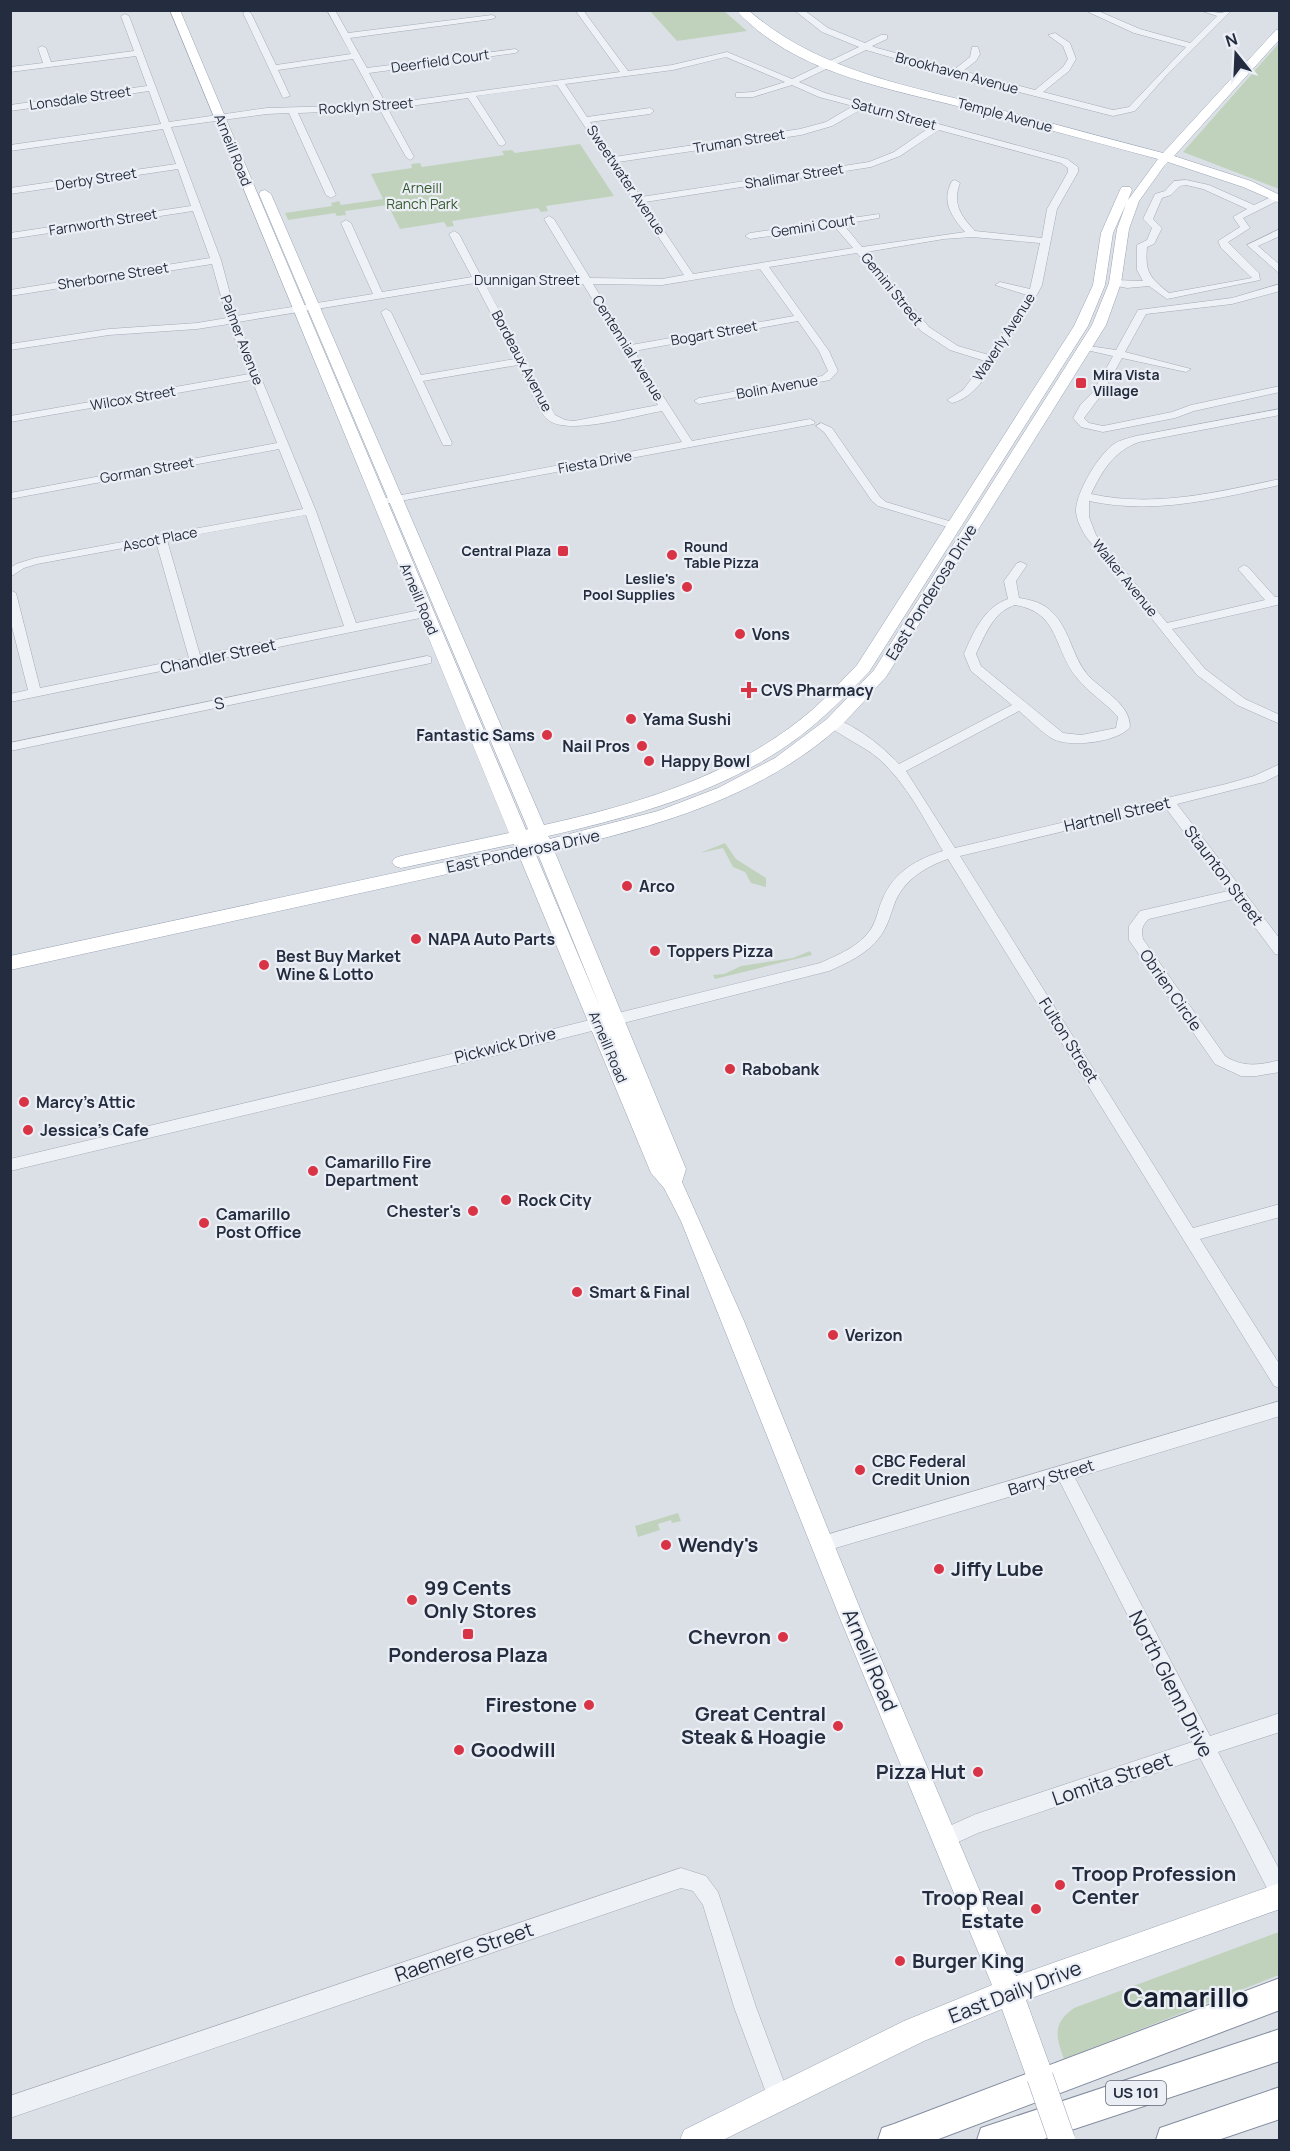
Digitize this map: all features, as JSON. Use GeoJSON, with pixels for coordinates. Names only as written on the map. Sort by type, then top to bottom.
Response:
{"type":"FeatureCollection","features":[{"type":"Feature","properties":{"kind":"highway"},"geometry":{"type":"LineString","coordinates":[[894,2140],[1280,1994]]}},
{"type":"Feature","properties":{"kind":"highway","name":"US 101"},"geometry":{"type":"LineString","coordinates":[[993,2140],[1280,2045]]}},
{"type":"Feature","properties":{"kind":"highway"},"geometry":{"type":"LineString","coordinates":[[1172,2140],[1280,2103]]}},
{"type":"Feature","properties":{"kind":"main road","name":"Arneill Road"},"geometry":{"type":"LineString","coordinates":[[175,10],[226,117]]}},
{"type":"Feature","properties":{"kind":"main road","name":"Arneill Road"},"geometry":{"type":"LineString","coordinates":[[187,10],[226,117],[532,841],[605,1020],[662,1173],[672,1182],[691,1221],[772,1414],[778,1437],[1009,1992],[1062,2140]]}},
{"type":"Feature","properties":{"kind":"main road","name":"Temple Avenue"},"geometry":{"type":"LineString","coordinates":[[741,10],[775,38],[827,65],[880,82],[1219,173],[1278,199]]}},
{"type":"Feature","properties":{"kind":"main road","name":"East Ponderosa Drive"},"geometry":{"type":"LineString","coordinates":[[10,963],[532,841],[660,801],[723,775],[765,752],[817,714],[862,668],[1081,326],[1100,285],[1107,233],[1123,194],[1161,156],[1278,25]]}},
{"type":"Feature","properties":{"kind":"main road","name":"East Ponderosa Drive"},"geometry":{"type":"LineString","coordinates":[[10,951],[532,841],[603,835],[670,815],[708,800],[781,762],[832,722],[879,673],[1086,347],[1099,325],[1115,283],[1123,229],[1133,201],[1161,156]]}},
{"type":"Feature","properties":{"kind":"main road","name":"Arneill Road"},"geometry":{"type":"LineString","coordinates":[[386,500],[425,613],[532,841]]}},
{"type":"Feature","properties":{"kind":"main road"},"geometry":{"type":"LineString","coordinates":[[748,779],[749,773],[765,764],[765,752]]}},
{"type":"Feature","properties":{"kind":"main road","name":"East Daily Drive"},"geometry":{"type":"LineString","coordinates":[[694,2140],[914,2031],[1009,1992],[1280,1894]]}},
{"type":"Feature","properties":{"kind":"street"},"geometry":{"type":"LineString","coordinates":[[331,10],[410,157]]}},
{"type":"Feature","properties":{"kind":"street"},"geometry":{"type":"LineString","coordinates":[[579,10],[626,74]]}},
{"type":"Feature","properties":{"kind":"street"},"geometry":{"type":"LineString","coordinates":[[1088,10],[1137,31],[1192,46],[1226,13]]}},
{"type":"Feature","properties":{"kind":"street"},"geometry":{"type":"LineString","coordinates":[[1203,10],[1226,13]]}},
{"type":"Feature","properties":{"kind":"street","name":"Brookhaven Avenue"},"geometry":{"type":"LineString","coordinates":[[800,11],[818,26],[864,47],[1108,112],[1125,112],[1132,109],[1192,46]]}},
{"type":"Feature","properties":{"kind":"street"},"geometry":{"type":"LineString","coordinates":[[247,13],[286,96]]}},
{"type":"Feature","properties":{"kind":"street","name":"Palmer Avenue"},"geometry":{"type":"LineString","coordinates":[[125,16],[216,260],[232,320],[310,511],[350,621],[350,629]]}},
{"type":"Feature","properties":{"kind":"street"},"geometry":{"type":"LineString","coordinates":[[346,36],[492,17]]}},
{"type":"Feature","properties":{"kind":"street"},"geometry":{"type":"LineString","coordinates":[[1035,94],[1066,69],[1071,62],[1069,49],[1052,34]]}},
{"type":"Feature","properties":{"kind":"street"},"geometry":{"type":"LineString","coordinates":[[739,95],[756,95],[790,83],[884,37]]}},
{"type":"Feature","properties":{"kind":"street"},"geometry":{"type":"LineString","coordinates":[[42,48],[48,65]]}},
{"type":"Feature","properties":{"kind":"street"},"geometry":{"type":"LineString","coordinates":[[956,73],[975,57],[975,50]]}},
{"type":"Feature","properties":{"kind":"street","name":"Deerfield Court"},"geometry":{"type":"LineString","coordinates":[[365,71],[515,51]]}},
{"type":"Feature","properties":{"kind":"street"},"geometry":{"type":"LineString","coordinates":[[10,70],[138,52]]}},
{"type":"Feature","properties":{"kind":"street","name":"Rocklyn Street"},"geometry":{"type":"LineString","coordinates":[[10,148],[226,117],[292,110],[348,110],[383,107],[681,66],[721,54]]}},
{"type":"Feature","properties":{"kind":"street","name":"Saturn Street"},"geometry":{"type":"LineString","coordinates":[[721,54],[735,56],[790,83],[860,106],[1070,164]]}},
{"type":"Feature","properties":{"kind":"street"},"geometry":{"type":"LineString","coordinates":[[273,68],[356,56]]}},
{"type":"Feature","properties":{"kind":"street","name":"Sweetwater Avenue"},"geometry":{"type":"LineString","coordinates":[[560,83],[691,278]]}},
{"type":"Feature","properties":{"kind":"street","name":"Lonsdale Street"},"geometry":{"type":"LineString","coordinates":[[10,108],[150,88]]}},
{"type":"Feature","properties":{"kind":"street"},"geometry":{"type":"LineString","coordinates":[[471,95],[502,143]]}},
{"type":"Feature","properties":{"kind":"street","name":"Truman Street"},"geometry":{"type":"LineString","coordinates":[[612,160],[801,132],[829,124],[860,106]]}},
{"type":"Feature","properties":{"kind":"street"},"geometry":{"type":"LineString","coordinates":[[292,110],[331,195]]}},
{"type":"Feature","properties":{"kind":"street"},"geometry":{"type":"LineString","coordinates":[[585,120],[650,111]]}},
{"type":"Feature","properties":{"kind":"street","name":"Shalimar Street"},"geometry":{"type":"LineString","coordinates":[[639,200],[871,164],[897,154],[938,126]]}},
{"type":"Feature","properties":{"kind":"street","name":"Waverly Avenue"},"geometry":{"type":"LineString","coordinates":[[952,400],[971,388],[1033,293],[1041,270],[1045,241],[1055,201],[1073,172],[1070,164]]}},
{"type":"Feature","properties":{"kind":"street","name":"Derby Street"},"geometry":{"type":"LineString","coordinates":[[10,191],[181,166]]}},
{"type":"Feature","properties":{"kind":"street"},"geometry":{"type":"LineString","coordinates":[[1255,209],[1203,186],[1186,182],[1176,183],[1168,194],[1158,196],[1148,219],[1157,228],[1151,242],[1142,244],[1140,268],[1150,283],[1167,296],[1255,280],[1256,275],[1224,246],[1223,241],[1245,228],[1238,217],[1278,199]]}},
{"type":"Feature","properties":{"kind":"street"},"geometry":{"type":"LineString","coordinates":[[955,183],[951,193],[951,204],[956,216],[972,234]]}},
{"type":"Feature","properties":{"kind":"street","name":"Farnworth Street"},"geometry":{"type":"LineString","coordinates":[[10,236],[195,207]]}},
{"type":"Feature","properties":{"kind":"street","name":"Gemini Court"},"geometry":{"type":"LineString","coordinates":[[750,236],[876,216]]}},
{"type":"Feature","properties":{"kind":"street","name":"Centennial Avenue"},"geometry":{"type":"LineString","coordinates":[[549,219],[689,445]]}},
{"type":"Feature","properties":{"kind":"street","name":"Gemini Street"},"geometry":{"type":"LineString","coordinates":[[836,222],[931,334],[954,348],[990,359]]}},
{"type":"Feature","properties":{"kind":"street"},"geometry":{"type":"LineString","coordinates":[[346,223],[378,294]]}},
{"type":"Feature","properties":{"kind":"street"},"geometry":{"type":"LineString","coordinates":[[1280,232],[1252,245],[1280,271]]}},
{"type":"Feature","properties":{"kind":"street","name":"Bordeaux Avenue"},"geometry":{"type":"LineString","coordinates":[[454,234],[548,412],[558,421],[581,423],[665,407]]}},
{"type":"Feature","properties":{"kind":"street","name":"Dunnigan Street"},"geometry":{"type":"LineString","coordinates":[[10,347],[109,332],[180,329],[378,294],[479,279],[647,283],[691,278],[923,239],[972,234],[1045,241]]}},
{"type":"Feature","properties":{"kind":"street","name":"Sherborne Street"},"geometry":{"type":"LineString","coordinates":[[10,293],[216,260]]}},
{"type":"Feature","properties":{"kind":"street","name":"Bolin Avenue"},"geometry":{"type":"LineString","coordinates":[[699,401],[802,384],[831,375],[833,367],[762,266]]}},
{"type":"Feature","properties":{"kind":"street"},"geometry":{"type":"LineString","coordinates":[[1115,283],[1127,285],[1150,283]]}},
{"type":"Feature","properties":{"kind":"street"},"geometry":{"type":"LineString","coordinates":[[1000,285],[1033,293]]}},
{"type":"Feature","properties":{"kind":"street"},"geometry":{"type":"LineString","coordinates":[[1280,287],[1263,294],[1190,307],[1174,306],[1142,312],[1097,394],[1085,406],[1078,418],[1085,425],[1102,429],[1175,415],[1191,408],[1280,389]]}},
{"type":"Feature","properties":{"kind":"street"},"geometry":{"type":"LineString","coordinates":[[386,312],[447,443]]}},
{"type":"Feature","properties":{"kind":"street","name":"Bogart Street"},"geometry":{"type":"LineString","coordinates":[[628,349],[800,318]]}},
{"type":"Feature","properties":{"kind":"street"},"geometry":{"type":"LineString","coordinates":[[1086,347],[1186,369]]}},
{"type":"Feature","properties":{"kind":"street"},"geometry":{"type":"LineString","coordinates":[[417,379],[522,361]]}},
{"type":"Feature","properties":{"kind":"street","name":"Wilcox Street"},"geometry":{"type":"LineString","coordinates":[[10,419],[256,376]]}},
{"type":"Feature","properties":{"kind":"street"},"geometry":{"type":"LineString","coordinates":[[1280,412],[1123,444],[1110,455],[1084,496],[1124,505],[1155,506],[1280,482]]}},
{"type":"Feature","properties":{"kind":"street","name":"Fiesta Drive"},"geometry":{"type":"LineString","coordinates":[[386,500],[816,424],[828,430],[871,492],[882,504],[955,526]]}},
{"type":"Feature","properties":{"kind":"street","name":"Gorman Street"},"geometry":{"type":"LineString","coordinates":[[10,496],[284,445]]}},
{"type":"Feature","properties":{"kind":"street","name":"Walker Avenue"},"geometry":{"type":"LineString","coordinates":[[1084,496],[1083,516],[1092,536],[1209,680],[1240,702],[1280,720]]}},
{"type":"Feature","properties":{"kind":"street","name":"Ascot Place"},"geometry":{"type":"LineString","coordinates":[[11,573],[35,561],[310,511]]}},
{"type":"Feature","properties":{"kind":"street"},"geometry":{"type":"LineString","coordinates":[[160,539],[196,661]]}},
{"type":"Feature","properties":{"kind":"street"},"geometry":{"type":"LineString","coordinates":[[1014,601],[1010,582],[1021,565]]}},
{"type":"Feature","properties":{"kind":"street"},"geometry":{"type":"LineString","coordinates":[[1244,569],[1276,601]]}},
{"type":"Feature","properties":{"kind":"street"},"geometry":{"type":"LineString","coordinates":[[10,593],[35,693]]}},
{"type":"Feature","properties":{"kind":"street"},"geometry":{"type":"LineString","coordinates":[[1014,601],[1033,603],[1046,611],[1059,627],[1074,664],[1082,675],[1121,713],[1125,722],[1120,731],[1084,739],[1064,739],[1019,706],[975,668],[970,659],[973,648],[995,610],[1003,603],[1014,601]]}},
{"type":"Feature","properties":{"kind":"street"},"geometry":{"type":"LineString","coordinates":[[1164,627],[1276,601]]}},
{"type":"Feature","properties":{"kind":"street","name":"Chandler Street"},"geometry":{"type":"LineString","coordinates":[[10,698],[425,613]]}},
{"type":"Feature","properties":{"kind":"street","name":"S"},"geometry":{"type":"LineString","coordinates":[[10,747],[427,660]]}},
{"type":"Feature","properties":{"kind":"street"},"geometry":{"type":"LineString","coordinates":[[898,770],[1019,706]]}},
{"type":"Feature","properties":{"kind":"street","name":"Fulton Street"},"geometry":{"type":"LineString","coordinates":[[832,722],[875,747],[898,770],[1191,1235],[1280,1381]]}},
{"type":"Feature","properties":{"kind":"street","name":"Hartnell Street"},"geometry":{"type":"LineString","coordinates":[[952,853],[1235,786],[1276,774]]}},
{"type":"Feature","properties":{"kind":"street","name":"Staunton Street"},"geometry":{"type":"LineString","coordinates":[[1168,801],[1280,950]]}},
{"type":"Feature","properties":{"kind":"street","name":"Pickwick Drive"},"geometry":{"type":"LineString","coordinates":[[10,1165],[492,1050],[824,967],[844,958],[873,936],[882,921],[890,895],[899,882],[925,862],[952,853]]}},
{"type":"Feature","properties":{"kind":"street","name":"Obrien Circle"},"geometry":{"type":"LineString","coordinates":[[1238,893],[1145,915],[1135,925],[1134,932],[1136,940],[1220,1060],[1241,1071],[1253,1072],[1280,1066]]}},
{"type":"Feature","properties":{"kind":"street"},"geometry":{"type":"LineString","coordinates":[[1191,1235],[1280,1210]]}},
{"type":"Feature","properties":{"kind":"street","name":"Barry Street"},"geometry":{"type":"LineString","coordinates":[[822,1544],[1280,1408]]}},
{"type":"Feature","properties":{"kind":"street","name":"North Glenn Drive"},"geometry":{"type":"LineString","coordinates":[[1064,1473],[1203,1748],[1280,1894]]}},
{"type":"Feature","properties":{"kind":"street","name":"Lomita Street"},"geometry":{"type":"LineString","coordinates":[[945,1838],[976,1824],[1280,1722]]}},
{"type":"Feature","properties":{"kind":"street","name":"Raemere Street"},"geometry":{"type":"LineString","coordinates":[[10,2107],[681,1878],[699,1883],[709,1895],[745,2007],[779,2098]]}},
{"type":"Feature","properties":{"kind":"green space"},"geometry":{"type":"Polygon","coordinates":[[[650,11],[724,11],[747,31],[677,41],[650,11]]]}},
{"type":"Feature","properties":{"kind":"green space"},"geometry":{"type":"Polygon","coordinates":[[[1279,43],[1279,189],[1183,152],[1279,43]]]}},
{"type":"Feature","properties":{"kind":"green space","name":"Arneill Ranch Park"},"geometry":{"type":"Polygon","coordinates":[[[580,144],[614,196],[546,206],[548,211],[541,212],[538,208],[452,221],[454,226],[447,227],[444,222],[400,229],[388,205],[345,211],[346,215],[337,216],[335,213],[288,220],[285,213],[332,206],[331,203],[339,201],[341,205],[383,199],[371,174],[412,168],[411,164],[420,163],[422,167],[504,155],[502,151],[512,150],[515,153],[580,144]]]}},
{"type":"Feature","properties":{"kind":"green space"},"geometry":{"type":"Polygon","coordinates":[[[725,843],[736,859],[766,878],[766,887],[751,883],[745,872],[733,867],[723,848],[700,853],[725,843]]]}},
{"type":"Feature","properties":{"kind":"green space"},"geometry":{"type":"Polygon","coordinates":[[[810,951],[812,955],[715,979],[713,975],[724,974],[741,966],[793,958],[810,951]]]}},
{"type":"Feature","properties":{"kind":"green space"},"geometry":{"type":"Polygon","coordinates":[[[678,1513],[681,1521],[672,1523],[671,1520],[658,1524],[660,1530],[638,1537],[635,1526],[678,1513]]]}},
{"type":"Feature","properties":{"kind":"green space"},"geometry":{"type":"Polygon","coordinates":[[[1279,1932],[1279,1975],[1064,2059],[1058,2036],[1059,2024],[1074,2008],[1279,1932]]]}},
{"type":"Feature","properties":{"kind":"place","name":"Mira Vista Village"},"geometry":{"type":"Point","coordinates":[1081,383]}},
{"type":"Feature","properties":{"kind":"place","name":"Central Plaza"},"geometry":{"type":"Point","coordinates":[563,551]}},
{"type":"Feature","properties":{"kind":"place","name":"Round Table Pizza"},"geometry":{"type":"Point","coordinates":[672,555]}},
{"type":"Feature","properties":{"kind":"place","name":"Leslie's Pool Supplies"},"geometry":{"type":"Point","coordinates":[687,587]}},
{"type":"Feature","properties":{"kind":"place","name":"Vons"},"geometry":{"type":"Point","coordinates":[740,634]}},
{"type":"Feature","properties":{"kind":"place","name":"CVS Pharmacy"},"geometry":{"type":"Point","coordinates":[749,690]}},
{"type":"Feature","properties":{"kind":"place","name":"Yama Sushi"},"geometry":{"type":"Point","coordinates":[631,719]}},
{"type":"Feature","properties":{"kind":"place","name":"Fantastic Sams"},"geometry":{"type":"Point","coordinates":[547,735]}},
{"type":"Feature","properties":{"kind":"place","name":"Nail Pros"},"geometry":{"type":"Point","coordinates":[642,746]}},
{"type":"Feature","properties":{"kind":"place","name":"Happy Bowl"},"geometry":{"type":"Point","coordinates":[649,761]}},
{"type":"Feature","properties":{"kind":"place","name":"Arco"},"geometry":{"type":"Point","coordinates":[627,886]}},
{"type":"Feature","properties":{"kind":"place","name":"NAPA Auto Parts"},"geometry":{"type":"Point","coordinates":[416,939]}},
{"type":"Feature","properties":{"kind":"place","name":"Toppers Pizza"},"geometry":{"type":"Point","coordinates":[655,951]}},
{"type":"Feature","properties":{"kind":"place","name":"Best Buy Market Wine & Lotto"},"geometry":{"type":"Point","coordinates":[264,965]}},
{"type":"Feature","properties":{"kind":"place","name":"Rabobank"},"geometry":{"type":"Point","coordinates":[730,1069]}},
{"type":"Feature","properties":{"kind":"place","name":"Marcy's Attic"},"geometry":{"type":"Point","coordinates":[24,1102]}},
{"type":"Feature","properties":{"kind":"place","name":"Jessica's Cafe"},"geometry":{"type":"Point","coordinates":[28,1130]}},
{"type":"Feature","properties":{"kind":"place","name":"Camarillo Fire Department"},"geometry":{"type":"Point","coordinates":[313,1171]}},
{"type":"Feature","properties":{"kind":"place","name":"Rock City"},"geometry":{"type":"Point","coordinates":[506,1200]}},
{"type":"Feature","properties":{"kind":"place","name":"Chester's"},"geometry":{"type":"Point","coordinates":[473,1211]}},
{"type":"Feature","properties":{"kind":"place","name":"Camarillo Post Office"},"geometry":{"type":"Point","coordinates":[204,1223]}},
{"type":"Feature","properties":{"kind":"place","name":"Smart & Final"},"geometry":{"type":"Point","coordinates":[577,1292]}},
{"type":"Feature","properties":{"kind":"place","name":"Verizon"},"geometry":{"type":"Point","coordinates":[833,1335]}},
{"type":"Feature","properties":{"kind":"place","name":"CBC Federal Credit Union"},"geometry":{"type":"Point","coordinates":[860,1470]}},
{"type":"Feature","properties":{"kind":"place","name":"Wendy's"},"geometry":{"type":"Point","coordinates":[666,1545]}},
{"type":"Feature","properties":{"kind":"place","name":"Jiffy Lube"},"geometry":{"type":"Point","coordinates":[939,1569]}},
{"type":"Feature","properties":{"kind":"place","name":"99 Cents Only Stores"},"geometry":{"type":"Point","coordinates":[412,1600]}},
{"type":"Feature","properties":{"kind":"place","name":"Ponderosa Plaza"},"geometry":{"type":"Point","coordinates":[468,1634]}},
{"type":"Feature","properties":{"kind":"place","name":"Chevron"},"geometry":{"type":"Point","coordinates":[783,1637]}},
{"type":"Feature","properties":{"kind":"place","name":"Firestone"},"geometry":{"type":"Point","coordinates":[589,1705]}},
{"type":"Feature","properties":{"kind":"place","name":"Great Central Steak & Hoagie"},"geometry":{"type":"Point","coordinates":[838,1726]}},
{"type":"Feature","properties":{"kind":"place","name":"Goodwill"},"geometry":{"type":"Point","coordinates":[459,1750]}},
{"type":"Feature","properties":{"kind":"place","name":"Pizza Hut"},"geometry":{"type":"Point","coordinates":[978,1772]}},
{"type":"Feature","properties":{"kind":"place","name":"Troop Profession Center"},"geometry":{"type":"Point","coordinates":[1060,1885]}},
{"type":"Feature","properties":{"kind":"place","name":"Troop Real Estate"},"geometry":{"type":"Point","coordinates":[1036,1909]}},
{"type":"Feature","properties":{"kind":"place","name":"Burger King"},"geometry":{"type":"Point","coordinates":[900,1961]}},
{"type":"Feature","properties":{"kind":"district","name":"Camarillo"},"geometry":{"type":"Point","coordinates":[1186,1998]}}]}
